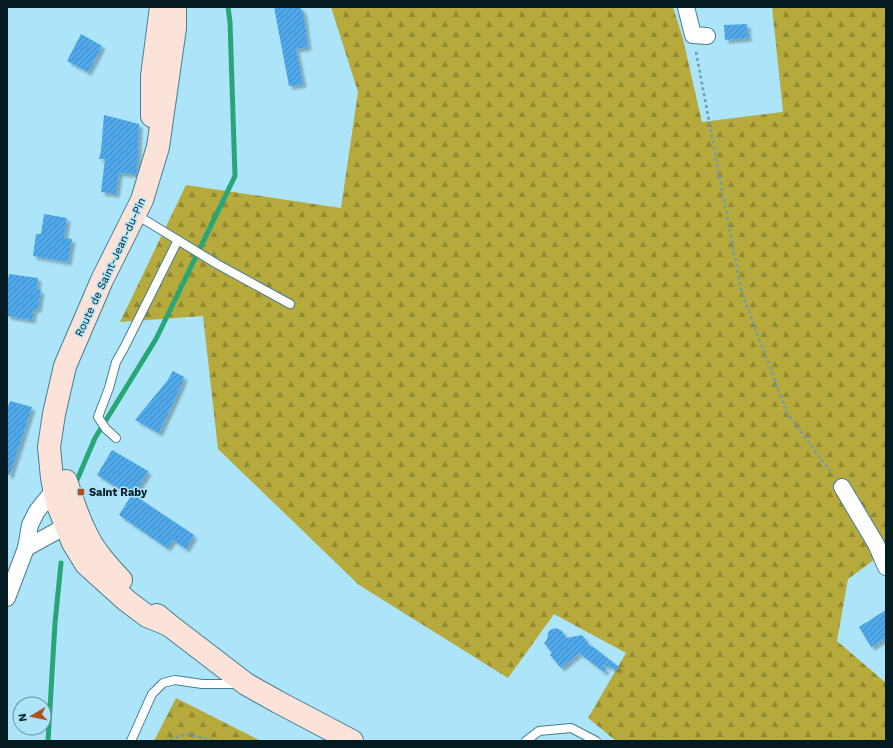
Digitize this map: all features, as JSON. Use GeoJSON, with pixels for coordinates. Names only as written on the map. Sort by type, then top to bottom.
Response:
{"type":"FeatureCollection","features":[{"type":"Feature","properties":{"kind":"main road","name":"Route de Saint-Jean-du-Pin"},"geometry":{"type":"LineString","coordinates":[[152,165],[152,76],[161,7]]}},
{"type":"Feature","properties":{"kind":"main road","name":"Route de Saint-Jean-du-Pin"},"geometry":{"type":"LineString","coordinates":[[169,626],[147,616],[127,601],[86,564],[73,543],[57,503],[52,478],[49,447],[59,389],[65,366],[102,280],[142,200],[158,147],[175,28],[175,7]]}},
{"type":"Feature","properties":{"kind":"main road","name":"Route de Saint-Jean-du-Pin"},"geometry":{"type":"LineString","coordinates":[[74,346],[64,409],[62,445],[64,476],[86,534],[108,566],[133,593],[169,626],[246,684],[352,741]]}},
{"type":"Feature","properties":{"kind":"street"},"geometry":{"type":"LineString","coordinates":[[686,7],[700,35]]}},
{"type":"Feature","properties":{"kind":"street"},"geometry":{"type":"LineString","coordinates":[[842,487],[876,544],[886,567]]}},
{"type":"Feature","properties":{"kind":"street"},"geometry":{"type":"LineString","coordinates":[[7,598],[26,548],[30,525],[36,511],[54,490]]}},
{"type":"Feature","properties":{"kind":"street"},"geometry":{"type":"LineString","coordinates":[[26,548],[66,526]]}},
{"type":"Feature","properties":{"kind":"lane"},"geometry":{"type":"LineString","coordinates":[[135,214],[217,264],[290,304]]}},
{"type":"Feature","properties":{"kind":"lane"},"geometry":{"type":"LineString","coordinates":[[116,438],[106,429],[98,417],[109,388],[116,362],[181,242]]}},
{"type":"Feature","properties":{"kind":"lane"},"geometry":{"type":"LineString","coordinates":[[131,741],[152,694],[163,683],[175,680],[202,684],[246,684]]}},
{"type":"Feature","properties":{"kind":"lane"},"geometry":{"type":"LineString","coordinates":[[526,741],[539,731],[571,728],[596,741]]}},
{"type":"Feature","properties":{"kind":"path"},"geometry":{"type":"LineString","coordinates":[[700,35],[714,152],[741,290],[787,413],[842,487]]}},
{"type":"Feature","properties":{"kind":"path"},"geometry":{"type":"LineString","coordinates":[[164,741],[187,734],[214,741]]}},
{"type":"Feature","properties":{"kind":"green space"},"geometry":{"type":"Polygon","coordinates":[[[331,7],[673,7],[683,39],[702,122],[783,112],[772,7],[886,7],[886,551],[848,579],[837,641],[886,683],[886,741],[616,741],[588,718],[626,653],[554,614],[508,678],[359,585],[218,449],[203,316],[120,322],[186,185],[341,208],[358,92],[331,7]]]}},
{"type":"Feature","properties":{"kind":"green space"},"geometry":{"type":"Polygon","coordinates":[[[176,698],[261,741],[154,741],[176,698]]]}},
{"type":"Feature","properties":{"kind":"building"},"geometry":{"type":"Polygon","coordinates":[[[274,7],[301,7],[301,11],[303,10],[308,47],[296,49],[303,84],[289,86],[274,7]]]}},
{"type":"Feature","properties":{"kind":"building"},"geometry":{"type":"Polygon","coordinates":[[[747,24],[748,38],[725,40],[724,25],[747,24]]]}},
{"type":"Feature","properties":{"kind":"building"},"geometry":{"type":"Polygon","coordinates":[[[81,34],[102,46],[88,72],[67,61],[81,34]]]}},
{"type":"Feature","properties":{"kind":"building"},"geometry":{"type":"Polygon","coordinates":[[[104,115],[139,124],[137,174],[119,173],[116,194],[101,192],[105,159],[99,159],[104,115]]]}},
{"type":"Feature","properties":{"kind":"building"},"geometry":{"type":"Polygon","coordinates":[[[44,214],[67,218],[64,238],[72,239],[68,262],[33,256],[36,234],[41,234],[44,214]]]}},
{"type":"Feature","properties":{"kind":"building"},"geometry":{"type":"Polygon","coordinates":[[[9,274],[38,278],[37,290],[41,290],[38,309],[34,309],[32,320],[7,316],[7,286],[9,274]]]}},
{"type":"Feature","properties":{"kind":"building"},"geometry":{"type":"Polygon","coordinates":[[[173,371],[184,377],[159,433],[135,420],[167,381],[173,371]]]}},
{"type":"Feature","properties":{"kind":"building"},"geometry":{"type":"Polygon","coordinates":[[[10,401],[32,407],[10,475],[7,475],[7,410],[10,401]]]}},
{"type":"Feature","properties":{"kind":"building"},"geometry":{"type":"Polygon","coordinates":[[[112,450],[148,471],[134,495],[194,535],[186,549],[173,540],[167,548],[119,515],[131,496],[97,475],[112,450]]]}},
{"type":"Feature","properties":{"kind":"building"},"geometry":{"type":"Polygon","coordinates":[[[886,610],[886,638],[871,647],[859,627],[886,610]]]}},
{"type":"Feature","properties":{"kind":"building"},"geometry":{"type":"Polygon","coordinates":[[[556,628],[562,631],[566,638],[582,635],[590,646],[619,667],[617,670],[602,664],[606,670],[604,672],[579,653],[561,668],[550,655],[552,653],[544,643],[547,640],[550,630],[556,628]]]}},
{"type":"Feature","properties":{"kind":"waterway"},"geometry":{"type":"LineString","coordinates":[[77,480],[95,438],[156,339],[235,176],[230,22],[228,7]]}},
{"type":"Feature","properties":{"kind":"waterway"},"geometry":{"type":"LineString","coordinates":[[48,741],[55,623],[61,563]]}},
{"type":"Feature","properties":{"kind":"place","name":"Saint Raby"},"geometry":{"type":"Point","coordinates":[81,492]}}]}
